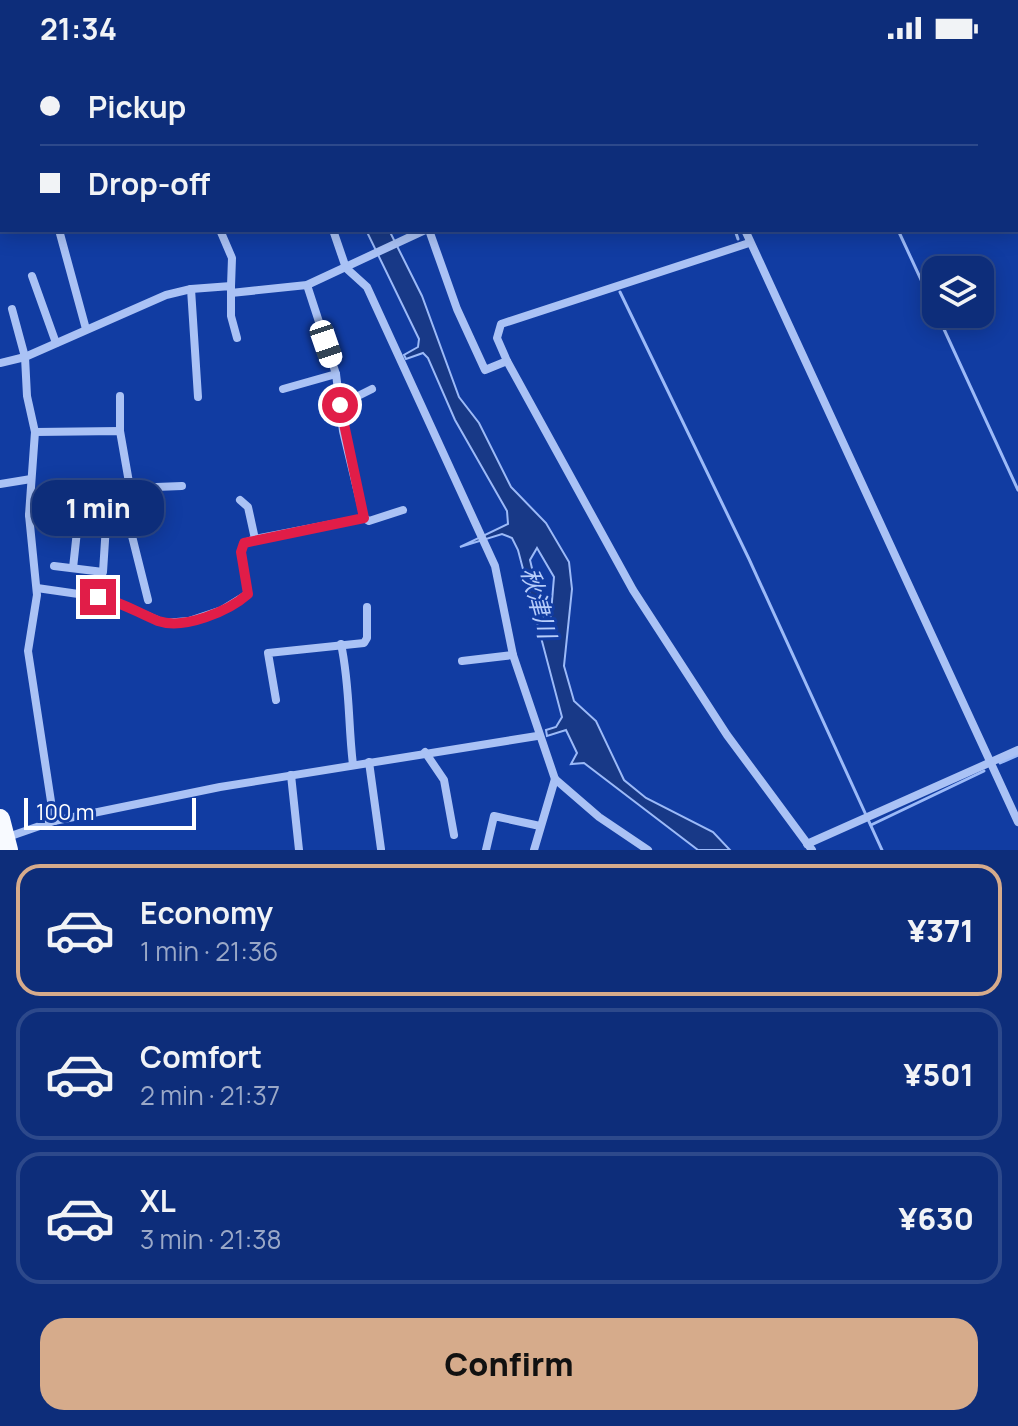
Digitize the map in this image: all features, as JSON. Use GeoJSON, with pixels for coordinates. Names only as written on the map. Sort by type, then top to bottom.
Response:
{"type":"FeatureCollection","features":[{"type":"Feature","properties":{"kind":"street"},"geometry":{"type":"LineString","coordinates":[[60,232],[86,329]]}},
{"type":"Feature","properties":{"kind":"street"},"geometry":{"type":"LineString","coordinates":[[221,232],[232,258],[231,316],[237,338]]}},
{"type":"Feature","properties":{"kind":"street"},"geometry":{"type":"LineString","coordinates":[[334,232],[346,268],[367,287],[495,566],[513,655],[537,736],[555,779],[599,817],[648,850]]}},
{"type":"Feature","properties":{"kind":"street"},"geometry":{"type":"LineString","coordinates":[[0,363],[25,357],[166,295],[191,289],[307,285],[423,232]]}},
{"type":"Feature","properties":{"kind":"street"},"geometry":{"type":"LineString","coordinates":[[425,232],[485,370],[507,361]]}},
{"type":"Feature","properties":{"kind":"street"},"geometry":{"type":"LineString","coordinates":[[746,232],[1018,822]]}},
{"type":"Feature","properties":{"kind":"street"},"geometry":{"type":"LineString","coordinates":[[749,243],[501,324],[497,338],[633,590],[727,735],[810,847],[1018,750]]}},
{"type":"Feature","properties":{"kind":"street"},"geometry":{"type":"LineString","coordinates":[[32,276],[56,343]]}},
{"type":"Feature","properties":{"kind":"street"},"geometry":{"type":"LineString","coordinates":[[307,285],[336,374],[364,518]]}},
{"type":"Feature","properties":{"kind":"street"},"geometry":{"type":"LineString","coordinates":[[191,289],[198,397]]}},
{"type":"Feature","properties":{"kind":"street"},"geometry":{"type":"LineString","coordinates":[[12,309],[25,357],[27,396],[35,432],[29,515],[37,588],[28,651],[54,821]]}},
{"type":"Feature","properties":{"kind":"street"},"geometry":{"type":"LineString","coordinates":[[283,389],[336,374]]}},
{"type":"Feature","properties":{"kind":"street"},"geometry":{"type":"LineString","coordinates":[[340,405],[372,389]]}},
{"type":"Feature","properties":{"kind":"street"},"geometry":{"type":"LineString","coordinates":[[120,396],[120,431],[130,488],[182,486]]}},
{"type":"Feature","properties":{"kind":"street"},"geometry":{"type":"LineString","coordinates":[[35,432],[120,431]]}},
{"type":"Feature","properties":{"kind":"street"},"geometry":{"type":"LineString","coordinates":[[0,484],[31,479]]}},
{"type":"Feature","properties":{"kind":"street"},"geometry":{"type":"LineString","coordinates":[[240,500],[248,507],[255,539]]}},
{"type":"Feature","properties":{"kind":"street"},"geometry":{"type":"LineString","coordinates":[[37,588],[106,598],[164,623],[189,621],[228,608],[248,594],[241,552],[244,543],[364,518],[369,521],[403,510]]}},
{"type":"Feature","properties":{"kind":"street"},"geometry":{"type":"LineString","coordinates":[[29,515],[130,528],[148,600]]}},
{"type":"Feature","properties":{"kind":"street"},"geometry":{"type":"LineString","coordinates":[[73,568],[78,522]]}},
{"type":"Feature","properties":{"kind":"street"},"geometry":{"type":"LineString","coordinates":[[54,566],[103,572],[106,525]]}},
{"type":"Feature","properties":{"kind":"street"},"geometry":{"type":"LineString","coordinates":[[276,700],[268,653],[332,649],[341,644],[366,641],[367,607]]}},
{"type":"Feature","properties":{"kind":"street"},"geometry":{"type":"LineString","coordinates":[[341,644],[350,685],[346,710],[353,765]]}},
{"type":"Feature","properties":{"kind":"street"},"geometry":{"type":"LineString","coordinates":[[462,661],[513,655]]}},
{"type":"Feature","properties":{"kind":"street"},"geometry":{"type":"LineString","coordinates":[[3,836],[54,821],[291,775],[537,736]]}},
{"type":"Feature","properties":{"kind":"street"},"geometry":{"type":"LineString","coordinates":[[425,752],[444,780],[454,835]]}},
{"type":"Feature","properties":{"kind":"street"},"geometry":{"type":"LineString","coordinates":[[369,762],[381,849]]}},
{"type":"Feature","properties":{"kind":"street"},"geometry":{"type":"LineString","coordinates":[[291,775],[299,850]]}},
{"type":"Feature","properties":{"kind":"street"},"geometry":{"type":"LineString","coordinates":[[534,850],[555,779]]}},
{"type":"Feature","properties":{"kind":"street"},"geometry":{"type":"LineString","coordinates":[[486,850],[494,816],[540,826]]}},
{"type":"Feature","properties":{"kind":"water","name":"秋津川"},"geometry":{"type":"Polygon","coordinates":[[[367,232],[390,232],[422,296],[459,397],[479,423],[511,487],[546,523],[569,562],[572,589],[564,666],[574,701],[596,721],[624,780],[646,798],[713,832],[730,850],[698,850],[584,763],[571,764],[577,753],[566,730],[547,736],[546,730],[556,727],[562,717],[518,550],[512,538],[502,534],[460,547],[508,524],[507,511],[455,420],[428,358],[423,353],[406,359],[404,355],[418,347],[419,339],[367,232]],[[537,548],[530,560],[544,618],[550,625],[554,577],[537,548]]]}},
{"type":"Feature","properties":{"kind":"waterway"},"geometry":{"type":"LineString","coordinates":[[736,232],[738,239]]}},
{"type":"Feature","properties":{"kind":"waterway"},"geometry":{"type":"LineString","coordinates":[[899,232],[922,282]]}},
{"type":"Feature","properties":{"kind":"waterway"},"geometry":{"type":"LineString","coordinates":[[620,292],[749,559],[882,850]]}},
{"type":"Feature","properties":{"kind":"waterway"},"geometry":{"type":"LineString","coordinates":[[943,328],[1018,490]]}},
{"type":"Feature","properties":{"kind":"waterway"},"geometry":{"type":"LineString","coordinates":[[1000,763],[1018,755]]}},
{"type":"Feature","properties":{"kind":"waterway"},"geometry":{"type":"LineString","coordinates":[[871,825],[984,771]]}},
{"type":"Feature","properties":{"kind":"route"},"geometry":{"type":"LineString","coordinates":[[98,597],[113,600],[160,622],[189,621],[228,608],[246,597],[250,590],[241,552],[247,541],[364,518],[343,431],[340,405]]}}]}
